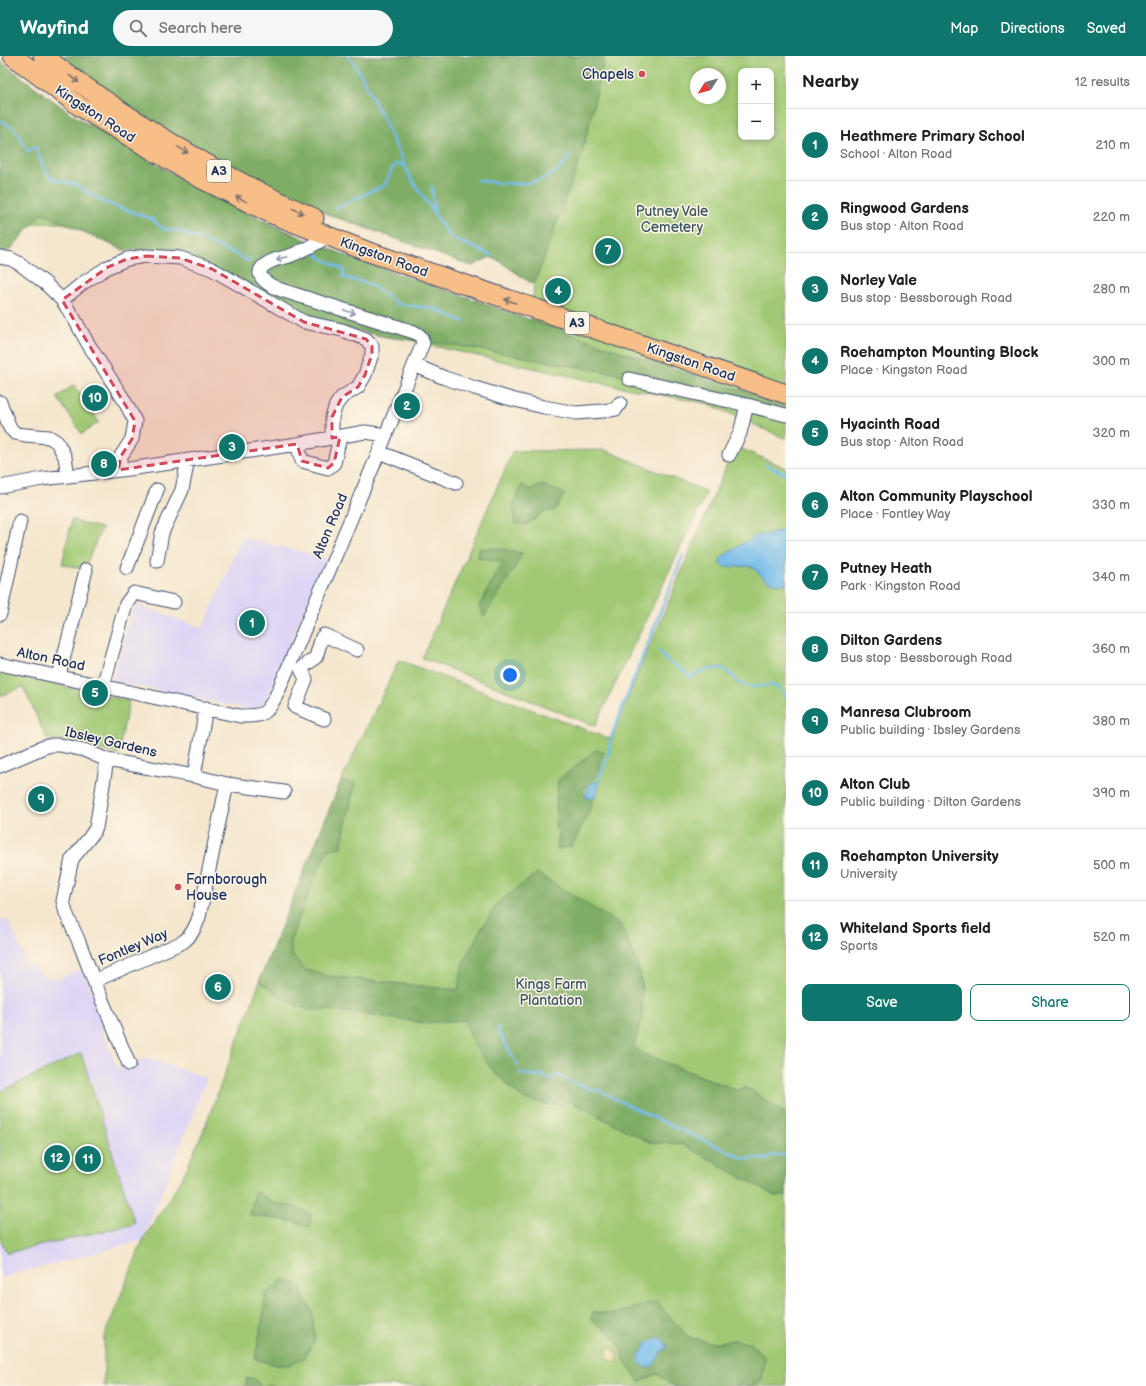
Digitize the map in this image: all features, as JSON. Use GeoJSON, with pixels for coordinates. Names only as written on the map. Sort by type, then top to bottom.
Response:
{"type":"FeatureCollection","features":[{"type":"Feature","properties":{"kind":"highway","name":"Kingston Road"},"geometry":{"type":"LineString","coordinates":[[13,56],[79,106],[198,177],[272,214],[369,252],[786,394]]}},
{"type":"Feature","properties":{"kind":"highway","name":"Kingston Road"},"geometry":{"type":"LineString","coordinates":[[43,56],[119,111],[187,153],[236,181],[313,217],[352,233],[488,279],[786,384]]}},
{"type":"Feature","properties":{"kind":"street","name":"Alton Road"},"geometry":{"type":"LineString","coordinates":[[0,664],[240,716],[255,716],[263,714],[270,709],[295,667],[422,343],[422,338],[420,335],[414,332],[281,290],[268,285],[262,279],[260,270],[264,265],[294,254],[328,237]]}},
{"type":"Feature","properties":{"kind":"street"},"geometry":{"type":"LineString","coordinates":[[62,300],[83,282],[108,266],[146,256],[180,258],[212,269],[304,322],[342,330],[366,339],[372,346],[372,354],[365,375],[358,387],[342,397],[336,405],[332,417],[336,438],[334,463],[328,468],[302,461],[297,444]]}},
{"type":"Feature","properties":{"kind":"street"},"geometry":{"type":"LineString","coordinates":[[0,257],[11,259],[20,264],[46,284],[62,300],[75,320],[86,342],[124,400],[135,421],[132,439],[121,456],[118,470]]}},
{"type":"Feature","properties":{"kind":"street"},"geometry":{"type":"LineString","coordinates":[[414,365],[445,378],[511,399],[576,413],[616,409],[620,403]]}},
{"type":"Feature","properties":{"kind":"street"},"geometry":{"type":"LineString","coordinates":[[629,379],[786,415]]}},
{"type":"Feature","properties":{"kind":"street"},"geometry":{"type":"LineString","coordinates":[[0,402],[10,428],[15,433],[49,437],[57,442],[65,457],[68,476]]}},
{"type":"Feature","properties":{"kind":"street"},"geometry":{"type":"LineString","coordinates":[[729,455],[740,434],[747,405]]}},
{"type":"Feature","properties":{"kind":"street"},"geometry":{"type":"LineString","coordinates":[[0,487],[297,444],[365,432],[386,435]]}},
{"type":"Feature","properties":{"kind":"street"},"geometry":{"type":"LineString","coordinates":[[379,452],[456,483]]}},
{"type":"Feature","properties":{"kind":"street"},"geometry":{"type":"LineString","coordinates":[[157,561],[164,525],[182,490],[188,460]]}},
{"type":"Feature","properties":{"kind":"street"},"geometry":{"type":"LineString","coordinates":[[127,568],[157,490]]}},
{"type":"Feature","properties":{"kind":"street"},"geometry":{"type":"LineString","coordinates":[[0,614],[20,521]]}},
{"type":"Feature","properties":{"kind":"street"},"geometry":{"type":"LineString","coordinates":[[142,528],[162,533]]}},
{"type":"Feature","properties":{"kind":"street"},"geometry":{"type":"LineString","coordinates":[[59,676],[86,570]]}},
{"type":"Feature","properties":{"kind":"street"},"geometry":{"type":"LineString","coordinates":[[103,686],[126,604],[134,593],[174,602]]}},
{"type":"Feature","properties":{"kind":"street"},"geometry":{"type":"LineString","coordinates":[[324,719],[295,707],[306,679],[295,667],[316,657],[324,635],[357,650]]}},
{"type":"Feature","properties":{"kind":"street"},"geometry":{"type":"LineString","coordinates":[[194,776],[206,708]]}},
{"type":"Feature","properties":{"kind":"street","name":"Ibsley Gardens"},"geometry":{"type":"LineString","coordinates":[[0,766],[44,747],[60,745],[84,750],[107,760],[194,776],[227,784],[284,792]]}},
{"type":"Feature","properties":{"kind":"street","name":"Fontley Way"},"geometry":{"type":"LineString","coordinates":[[107,760],[96,828],[90,838],[72,859],[63,901],[66,913],[80,942],[94,981],[183,942],[188,938],[199,917],[227,784]]}},
{"type":"Feature","properties":{"kind":"street"},"geometry":{"type":"LineString","coordinates":[[94,981],[129,1064]]}},
{"type":"Feature","properties":{"kind":"highlighted area"},"geometry":{"type":"Polygon","coordinates":[[[146,256],[180,258],[212,269],[304,322],[366,339],[372,346],[372,354],[365,375],[358,387],[342,397],[332,417],[332,438],[340,437],[334,463],[328,468],[302,461],[297,444],[118,470],[121,456],[132,439],[135,421],[62,300],[108,267],[127,259],[146,256]]]}},
{"type":"Feature","properties":{"kind":"shaded area"},"geometry":{"type":"Polygon","coordinates":[[[242,537],[326,558],[266,700],[261,707],[257,709],[249,709],[113,681],[135,604],[203,628],[242,537]]]}},
{"type":"Feature","properties":{"kind":"shaded area"},"geometry":{"type":"Polygon","coordinates":[[[0,919],[8,920],[28,966],[34,963],[41,974],[53,978],[60,978],[78,970],[83,972],[105,1021],[99,1025],[118,1069],[147,1058],[207,1078],[143,1240],[0,1278],[0,919]]]}},
{"type":"Feature","properties":{"kind":"green space","name":"Putney Vale Cemetery"},"geometry":{"type":"Polygon","coordinates":[[[58,56],[786,56],[786,439],[709,404],[610,385],[433,346],[389,334],[124,231],[63,223],[40,223],[19,228],[0,224],[0,61],[75,117],[168,171],[222,200],[304,239],[350,257],[531,321],[534,285],[498,260],[490,257],[472,266],[330,215],[58,56]]]}},
{"type":"Feature","properties":{"kind":"green space"},"geometry":{"type":"Polygon","coordinates":[[[58,56],[603,56],[603,65],[582,154],[534,285],[498,260],[490,257],[472,266],[330,215],[280,193],[209,155],[119,101],[58,56]]]}},
{"type":"Feature","properties":{"kind":"green space"},"geometry":{"type":"Polygon","coordinates":[[[0,61],[54,102],[84,122],[210,194],[281,230],[383,269],[664,366],[786,404],[786,409],[646,379],[460,346],[386,337],[311,320],[232,275],[150,250],[123,250],[42,213],[10,250],[0,253],[0,61]]]}},
{"type":"Feature","properties":{"kind":"green space"},"geometry":{"type":"Polygon","coordinates":[[[74,385],[99,422],[82,434],[57,397],[74,385]]]}},
{"type":"Feature","properties":{"kind":"green space"},"geometry":{"type":"Polygon","coordinates":[[[735,446],[786,468],[786,1386],[104,1386],[104,1337],[143,1240],[182,1179],[204,1129],[263,973],[341,781],[399,660],[610,739],[735,446]]]}},
{"type":"Feature","properties":{"kind":"green space"},"geometry":{"type":"Polygon","coordinates":[[[605,450],[707,492],[595,726],[422,658],[513,451],[605,450]]]}},
{"type":"Feature","properties":{"kind":"green space"},"geometry":{"type":"Polygon","coordinates":[[[522,485],[530,490],[542,485],[565,494],[554,511],[545,511],[526,525],[515,523],[513,505],[522,485]]]}},
{"type":"Feature","properties":{"kind":"green space"},"geometry":{"type":"Polygon","coordinates":[[[72,519],[80,523],[102,528],[84,569],[62,564],[72,519]]]}},
{"type":"Feature","properties":{"kind":"green space"},"geometry":{"type":"Polygon","coordinates":[[[490,548],[522,553],[516,566],[484,617],[479,606],[503,562],[478,557],[479,549],[490,548]]]}},
{"type":"Feature","properties":{"kind":"green space"},"geometry":{"type":"Polygon","coordinates":[[[0,673],[25,677],[129,701],[118,754],[47,739],[23,687],[0,696],[0,673]]]}},
{"type":"Feature","properties":{"kind":"green space"},"geometry":{"type":"Polygon","coordinates":[[[596,750],[604,752],[599,772],[582,791],[593,803],[572,846],[557,849],[559,835],[555,826],[558,780],[596,750]]]}},
{"type":"Feature","properties":{"kind":"green space","name":"Kings Farm Plantation"},"geometry":{"type":"Polygon","coordinates":[[[341,781],[355,783],[341,847],[328,850],[310,889],[290,942],[292,955],[306,970],[328,976],[458,990],[463,963],[482,927],[498,903],[537,873],[621,925],[638,966],[642,983],[642,1019],[634,1046],[642,1053],[736,1090],[745,1088],[751,1090],[786,1114],[786,1196],[775,1196],[682,1144],[649,1142],[571,1102],[551,1105],[523,1099],[494,1072],[473,1044],[465,1020],[424,1023],[332,1010],[308,1010],[286,1000],[259,981],[341,781]]]}},
{"type":"Feature","properties":{"kind":"green space"},"geometry":{"type":"Polygon","coordinates":[[[81,1053],[135,1224],[7,1253],[0,1239],[0,1092],[81,1053]]]}},
{"type":"Feature","properties":{"kind":"green space"},"geometry":{"type":"Polygon","coordinates":[[[255,1191],[274,1203],[299,1208],[311,1215],[310,1227],[295,1222],[250,1215],[255,1191]]]}},
{"type":"Feature","properties":{"kind":"green space"},"geometry":{"type":"Polygon","coordinates":[[[283,1280],[292,1281],[301,1286],[303,1295],[312,1311],[315,1339],[304,1358],[291,1365],[276,1365],[255,1359],[264,1311],[265,1294],[283,1280]]]}},
{"type":"Feature","properties":{"kind":"green space"},"geometry":{"type":"Polygon","coordinates":[[[657,1301],[664,1311],[689,1337],[712,1343],[736,1340],[752,1344],[765,1358],[762,1380],[751,1386],[673,1386],[657,1374],[639,1382],[624,1360],[620,1346],[610,1333],[591,1319],[593,1312],[614,1314],[657,1301]]]}},
{"type":"Feature","properties":{"kind":"green space"},"geometry":{"type":"Polygon","coordinates":[[[247,1378],[253,1378],[259,1383],[260,1386],[245,1386],[247,1378]]]}},
{"type":"Feature","properties":{"kind":"sand"},"geometry":{"type":"Polygon","coordinates":[[[608,1348],[612,1348],[618,1356],[616,1362],[608,1357],[608,1348]]]}},
{"type":"Feature","properties":{"kind":"water"},"geometry":{"type":"Polygon","coordinates":[[[786,530],[786,584],[777,584],[766,580],[752,567],[725,567],[720,564],[722,557],[755,536],[786,530]]]}},
{"type":"Feature","properties":{"kind":"water"},"geometry":{"type":"Polygon","coordinates":[[[599,781],[599,786],[594,799],[585,797],[588,786],[591,783],[599,781]]]}},
{"type":"Feature","properties":{"kind":"water"},"geometry":{"type":"Polygon","coordinates":[[[659,1337],[666,1343],[667,1349],[662,1351],[653,1366],[646,1368],[640,1363],[638,1357],[647,1343],[659,1337]]]}},
{"type":"Feature","properties":{"kind":"waterway"},"geometry":{"type":"LineString","coordinates":[[348,56],[359,71],[384,120],[410,177],[450,237],[491,255]]}},
{"type":"Feature","properties":{"kind":"waterway"},"geometry":{"type":"LineString","coordinates":[[0,120],[14,129],[24,147],[28,151],[32,148],[36,148],[44,169],[50,177],[56,180],[75,184],[101,201],[152,219],[163,229],[180,231],[250,261]]}},
{"type":"Feature","properties":{"kind":"waterway"},"geometry":{"type":"LineString","coordinates":[[477,180],[510,184],[531,183],[551,175],[561,168],[570,156]]}},
{"type":"Feature","properties":{"kind":"waterway"},"geometry":{"type":"LineString","coordinates":[[335,208],[385,185],[392,169],[396,164],[405,165]]}},
{"type":"Feature","properties":{"kind":"waterway"},"geometry":{"type":"LineString","coordinates":[[432,187],[435,214]]}},
{"type":"Feature","properties":{"kind":"waterway"},"geometry":{"type":"LineString","coordinates":[[316,253],[320,257],[344,270],[343,277],[372,285],[397,304],[436,309],[464,322]]}},
{"type":"Feature","properties":{"kind":"waterway"},"geometry":{"type":"LineString","coordinates":[[766,465],[786,474]]}},
{"type":"Feature","properties":{"kind":"waterway"},"geometry":{"type":"LineString","coordinates":[[599,781],[621,711],[683,555]]}},
{"type":"Feature","properties":{"kind":"waterway"},"geometry":{"type":"LineString","coordinates":[[659,651],[667,661],[680,668],[691,677],[704,670],[722,668],[732,675],[738,683],[752,687],[772,685],[779,688],[786,696]]}},
{"type":"Feature","properties":{"kind":"waterway"},"geometry":{"type":"LineString","coordinates":[[498,1028],[498,1031],[518,1066]]}},
{"type":"Feature","properties":{"kind":"waterway"},"geometry":{"type":"LineString","coordinates":[[520,1073],[536,1076],[543,1075],[545,1078],[554,1078],[558,1075],[573,1084],[581,1085],[592,1090],[598,1090],[646,1114],[745,1159],[761,1158],[767,1160],[771,1155],[786,1155]]}},
{"type":"Feature","properties":{"kind":"place","name":"Chapels"},"geometry":{"type":"Point","coordinates":[642,74]}},
{"type":"Feature","properties":{"kind":"place","name":"Putney Heath"},"geometry":{"type":"Point","coordinates":[608,251]}},
{"type":"Feature","properties":{"kind":"place","name":"Roehampton Mounting Block"},"geometry":{"type":"Point","coordinates":[558,291]}},
{"type":"Feature","properties":{"kind":"place","name":"Alton Club"},"geometry":{"type":"Point","coordinates":[95,398]}},
{"type":"Feature","properties":{"kind":"place","name":"Ringwood Gardens"},"geometry":{"type":"Point","coordinates":[407,406]}},
{"type":"Feature","properties":{"kind":"place","name":"Norley Vale"},"geometry":{"type":"Point","coordinates":[232,447]}},
{"type":"Feature","properties":{"kind":"place","name":"Dilton Gardens"},"geometry":{"type":"Point","coordinates":[104,464]}},
{"type":"Feature","properties":{"kind":"place","name":"Heathmere Primary School"},"geometry":{"type":"Point","coordinates":[252,623]}},
{"type":"Feature","properties":{"kind":"place","name":"Hyacinth Road"},"geometry":{"type":"Point","coordinates":[95,693]}},
{"type":"Feature","properties":{"kind":"place","name":"Manresa Clubroom"},"geometry":{"type":"Point","coordinates":[41,799]}},
{"type":"Feature","properties":{"kind":"place","name":"Farnborough House"},"geometry":{"type":"Point","coordinates":[178,887]}},
{"type":"Feature","properties":{"kind":"place","name":"Alton Community Playschool"},"geometry":{"type":"Point","coordinates":[218,987]}},
{"type":"Feature","properties":{"kind":"place","name":"Whiteland Sports field"},"geometry":{"type":"Point","coordinates":[57,1158]}},
{"type":"Feature","properties":{"kind":"place","name":"Roehampton University"},"geometry":{"type":"Point","coordinates":[88,1159]}}]}
